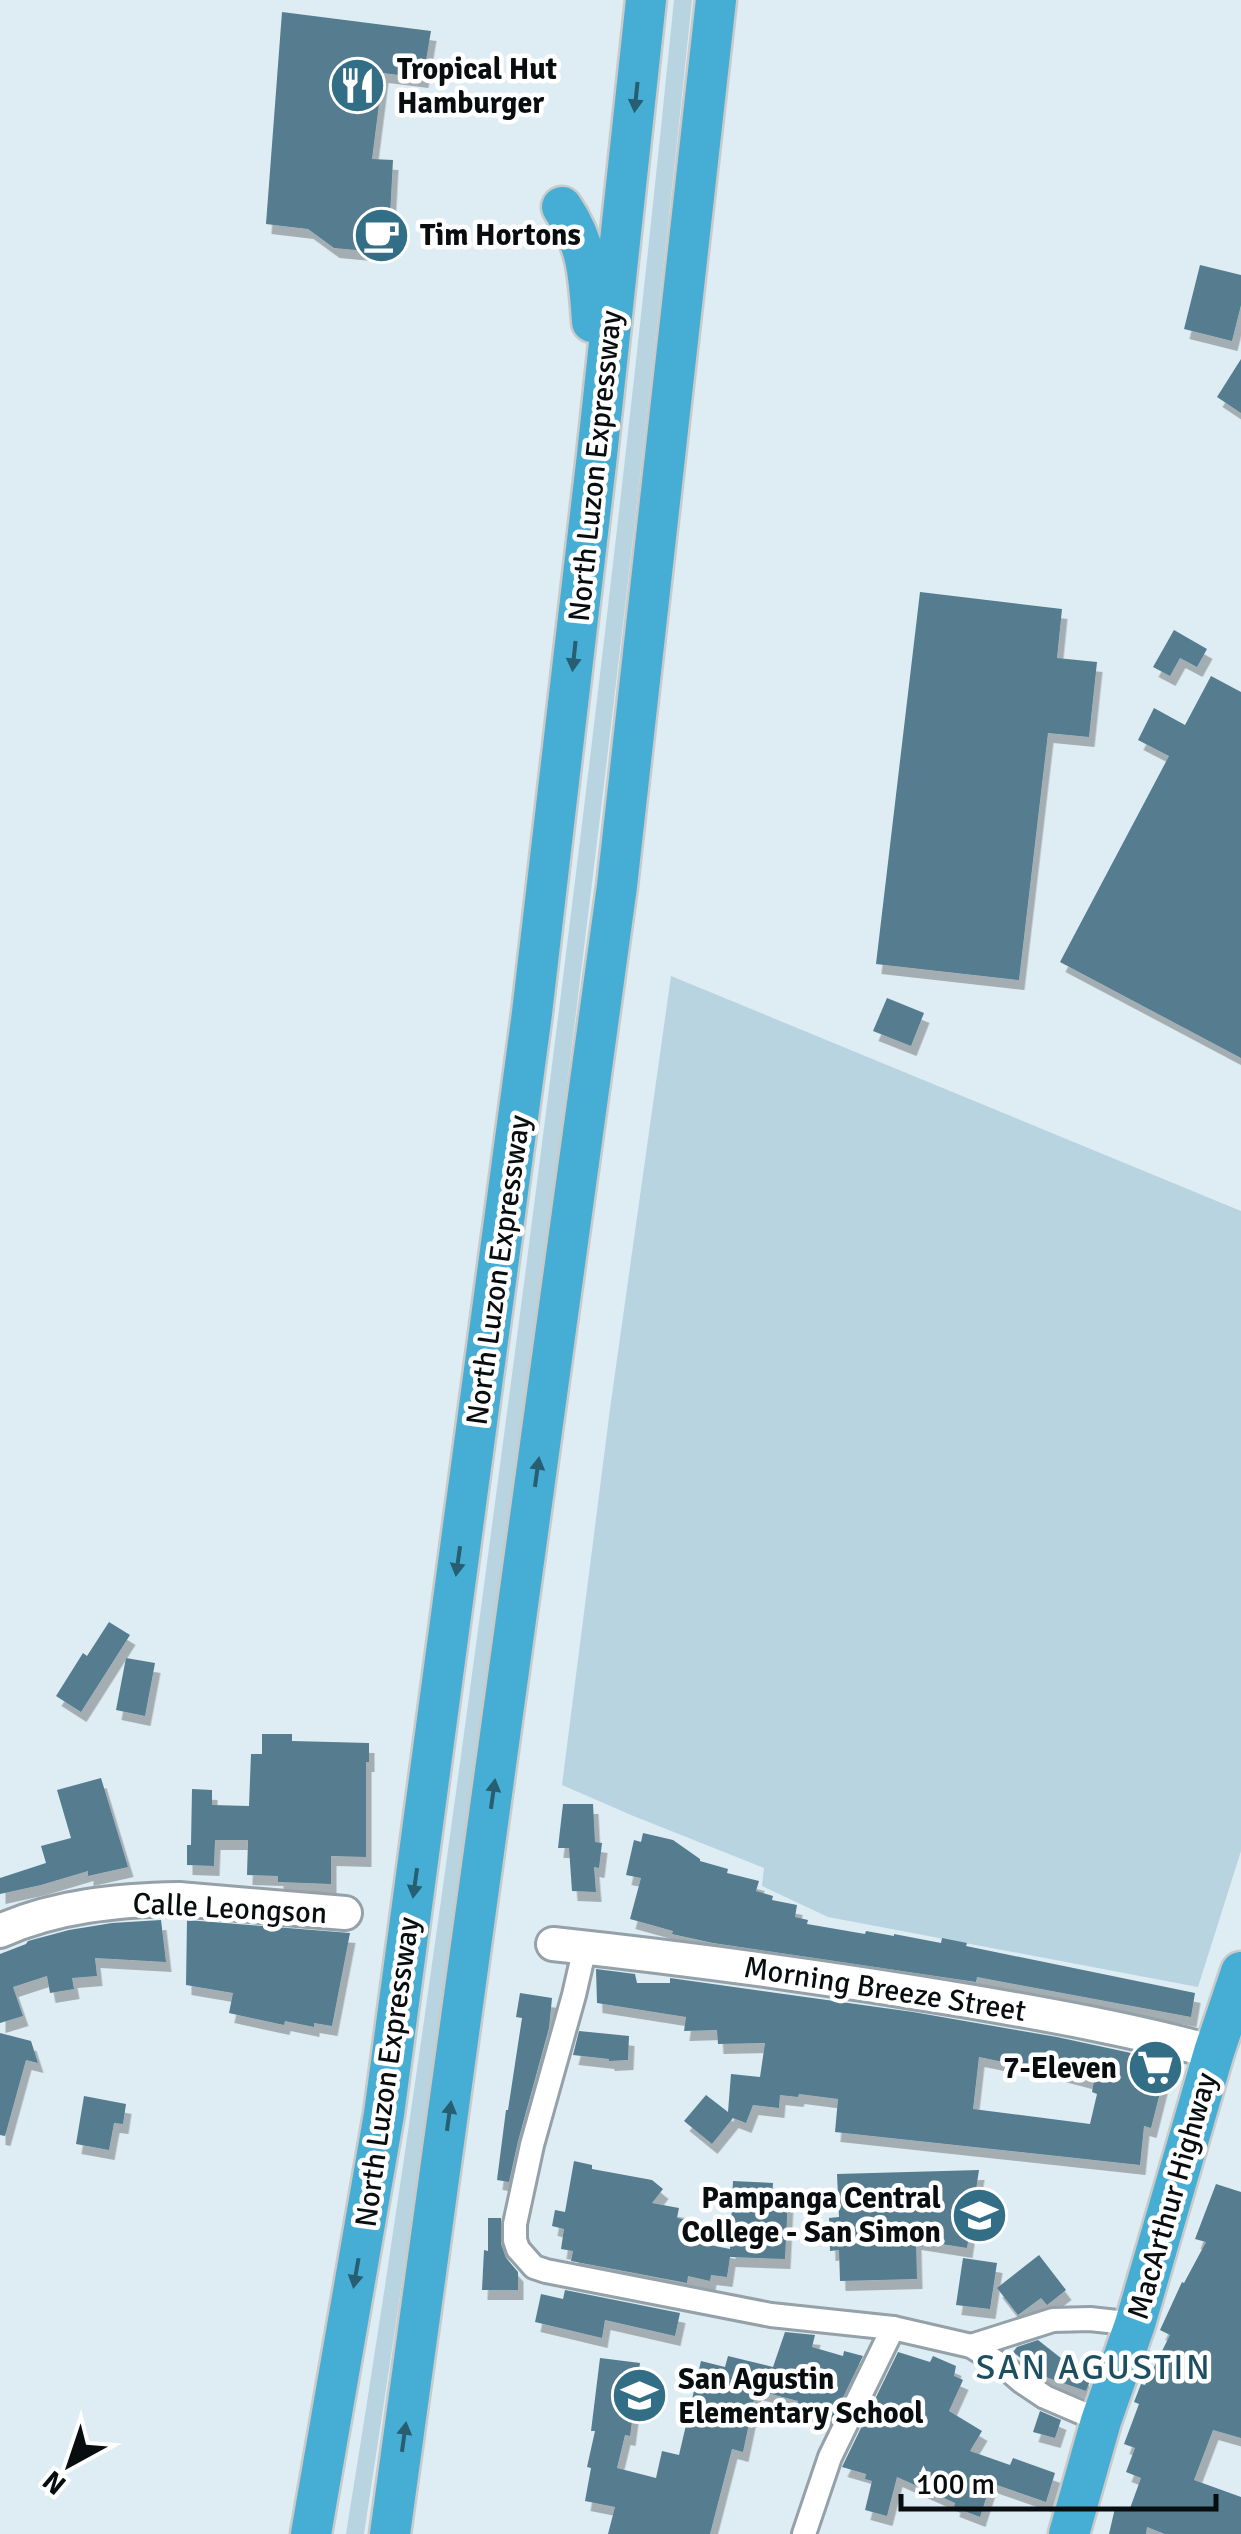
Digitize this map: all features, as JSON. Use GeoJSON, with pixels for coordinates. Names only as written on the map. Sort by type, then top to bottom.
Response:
{"type":"FeatureCollection","features":[{"type":"Feature","properties":{"kind":"highway","name":"North Luzon Expressway"},"geometry":{"type":"LineString","coordinates":[[311,2534],[384,2114],[530,1033],[646,0]]}},
{"type":"Feature","properties":{"kind":"highway"},"geometry":{"type":"LineString","coordinates":[[390,2534],[617,886],[716,0]]}},
{"type":"Feature","properties":{"kind":"highway"},"geometry":{"type":"LineString","coordinates":[[562,207],[575,226],[589,272],[597,455]]}},
{"type":"Feature","properties":{"kind":"highway","name":"MacArthur Highway"},"geometry":{"type":"LineString","coordinates":[[1069,2534],[1241,1972]]}},
{"type":"Feature","properties":{"kind":"main road","name":"Calle Leongson"},"geometry":{"type":"LineString","coordinates":[[0,1931],[43,1914],[132,1901],[179,1899],[345,1913]]}},
{"type":"Feature","properties":{"kind":"main road","name":"Morning Breeze Street"},"geometry":{"type":"LineString","coordinates":[[569,1946],[908,1991],[1152,2035],[1214,2052]]}},
{"type":"Feature","properties":{"kind":"street"},"geometry":{"type":"LineString","coordinates":[[569,1946],[574,1996],[515,2224],[515,2240],[534,2267],[752,2312],[893,2328],[971,2346],[1045,2397],[1101,2421]]}},
{"type":"Feature","properties":{"kind":"street"},"geometry":{"type":"LineString","coordinates":[[971,2346],[1053,2320],[1135,2324]]}},
{"type":"Feature","properties":{"kind":"street"},"geometry":{"type":"LineString","coordinates":[[804,2534],[830,2457],[893,2328]]}},
{"type":"Feature","properties":{"kind":"shaded area"},"geometry":{"type":"Polygon","coordinates":[[[674,0],[692,0],[622,635],[543,1269],[457,1902],[364,2534],[346,2534],[435,1943],[537,1183],[619,508],[674,0]]]}},
{"type":"Feature","properties":{"kind":"shaded area"},"geometry":{"type":"Polygon","coordinates":[[[671,976],[1241,1211],[1241,1851],[1198,1987],[828,1917],[762,1886],[764,1868],[562,1785],[671,976]]]}},
{"type":"Feature","properties":{"kind":"building"},"geometry":{"type":"Polygon","coordinates":[[[282,12],[431,31],[423,78],[383,73],[372,159],[393,160],[390,215],[404,227],[382,247],[366,251],[334,248],[308,229],[266,224],[282,12]]]}},
{"type":"Feature","properties":{"kind":"building"},"geometry":{"type":"Polygon","coordinates":[[[1200,265],[1241,275],[1241,305],[1232,341],[1184,329],[1200,265]]]}},
{"type":"Feature","properties":{"kind":"building"},"geometry":{"type":"Polygon","coordinates":[[[1241,359],[1241,413],[1217,397],[1241,359]]]}},
{"type":"Feature","properties":{"kind":"building"},"geometry":{"type":"Polygon","coordinates":[[[920,592],[1062,609],[1057,658],[1097,662],[1089,737],[1048,733],[1019,980],[876,964],[920,592]]]}},
{"type":"Feature","properties":{"kind":"building"},"geometry":{"type":"Polygon","coordinates":[[[1174,630],[1207,649],[1197,667],[1180,658],[1170,676],[1153,667],[1174,630]]]}},
{"type":"Feature","properties":{"kind":"building"},"geometry":{"type":"Polygon","coordinates":[[[1211,676],[1241,692],[1241,1058],[1060,962],[1169,756],[1138,740],[1154,708],[1185,725],[1211,676]]]}},
{"type":"Feature","properties":{"kind":"building"},"geometry":{"type":"Polygon","coordinates":[[[887,998],[924,1013],[911,1046],[873,1031],[887,998]]]}},
{"type":"Feature","properties":{"kind":"building"},"geometry":{"type":"Polygon","coordinates":[[[109,1622],[130,1635],[81,1712],[56,1696],[83,1653],[87,1656],[109,1622]]]}},
{"type":"Feature","properties":{"kind":"building"},"geometry":{"type":"Polygon","coordinates":[[[126,1658],[155,1663],[145,1716],[116,1710],[126,1658]]]}},
{"type":"Feature","properties":{"kind":"building"},"geometry":{"type":"Polygon","coordinates":[[[262,1734],[292,1734],[292,1741],[369,1743],[366,1857],[331,1856],[331,1884],[278,1882],[278,1876],[247,1875],[248,1840],[215,1840],[214,1866],[187,1865],[192,1789],[212,1790],[212,1805],[249,1806],[251,1754],[262,1754],[262,1734]]]}},
{"type":"Feature","properties":{"kind":"building"},"geometry":{"type":"Polygon","coordinates":[[[101,1778],[128,1867],[88,1876],[88,1871],[0,1894],[0,1878],[46,1863],[41,1846],[71,1838],[57,1790],[101,1778]]]}},
{"type":"Feature","properties":{"kind":"building"},"geometry":{"type":"Polygon","coordinates":[[[563,1804],[593,1804],[595,1842],[602,1843],[599,1868],[594,1867],[596,1892],[572,1891],[569,1848],[558,1848],[563,1804]]]}},
{"type":"Feature","properties":{"kind":"building"},"geometry":{"type":"Polygon","coordinates":[[[643,1833],[673,1840],[700,1861],[759,1881],[756,1891],[773,1896],[772,1900],[797,1905],[795,1917],[808,1920],[807,1924],[941,1943],[942,1938],[1195,1993],[1191,2017],[977,1977],[976,1982],[672,1934],[673,1931],[630,1919],[641,1878],[626,1875],[634,1840],[641,1842],[643,1833]]]}},
{"type":"Feature","properties":{"kind":"building"},"geometry":{"type":"Polygon","coordinates":[[[161,1920],[166,1962],[95,1958],[97,1976],[72,1978],[74,1989],[50,1993],[47,1976],[13,1987],[23,2016],[0,2023],[0,1954],[28,1941],[69,1930],[161,1920]]]}},
{"type":"Feature","properties":{"kind":"building"},"geometry":{"type":"Polygon","coordinates":[[[187,1920],[350,1933],[332,2026],[285,2021],[284,2025],[229,2013],[233,1993],[186,1985],[187,1920]]]}},
{"type":"Feature","properties":{"kind":"building"},"geometry":{"type":"Polygon","coordinates":[[[596,1969],[635,1974],[637,1983],[670,1983],[670,1978],[913,2012],[1168,2061],[1151,2128],[1144,2126],[1140,2165],[835,2132],[838,2099],[799,2094],[780,2095],[779,2108],[753,2105],[746,2123],[733,2118],[712,2144],[684,2121],[706,2095],[728,2112],[731,2074],[760,2077],[765,2043],[718,2044],[717,2030],[684,2031],[686,2017],[597,2003],[596,1969]],[[979,2057],[973,2109],[1090,2124],[1097,2094],[1092,2092],[1094,2081],[979,2057]]]}},
{"type":"Feature","properties":{"kind":"building"},"geometry":{"type":"Polygon","coordinates":[[[520,1993],[552,1998],[549,2028],[509,2182],[497,2180],[522,2018],[516,2017],[520,1993]]]}},
{"type":"Feature","properties":{"kind":"building"},"geometry":{"type":"Polygon","coordinates":[[[579,2031],[629,2036],[628,2060],[573,2055],[579,2031]]]}},
{"type":"Feature","properties":{"kind":"building"},"geometry":{"type":"Polygon","coordinates":[[[0,2033],[31,2041],[38,2063],[26,2060],[5,2136],[0,2135],[0,2033]]]}},
{"type":"Feature","properties":{"kind":"building"},"geometry":{"type":"Polygon","coordinates":[[[84,2096],[126,2104],[123,2124],[114,2123],[109,2150],[76,2144],[84,2096]]]}},
{"type":"Feature","properties":{"kind":"building"},"geometry":{"type":"Polygon","coordinates":[[[574,2161],[592,2165],[592,2169],[652,2180],[663,2189],[652,2203],[679,2208],[677,2218],[688,2220],[685,2236],[691,2237],[690,2241],[730,2249],[733,2181],[773,2183],[772,2198],[788,2198],[785,2259],[730,2257],[727,2277],[711,2275],[710,2281],[688,2276],[687,2283],[571,2261],[573,2251],[561,2249],[564,2229],[552,2226],[555,2210],[565,2212],[574,2161]]]}},
{"type":"Feature","properties":{"kind":"building"},"geometry":{"type":"Polygon","coordinates":[[[979,2170],[967,2248],[916,2240],[917,2279],[840,2281],[839,2250],[830,2251],[829,2218],[839,2217],[837,2174],[979,2170]]]}},
{"type":"Feature","properties":{"kind":"building"},"geometry":{"type":"Polygon","coordinates":[[[1216,2184],[1241,2192],[1241,2438],[1213,2430],[1194,2480],[1241,2497],[1241,2534],[1165,2534],[1147,2527],[1146,2534],[1109,2534],[1115,2508],[1129,2511],[1141,2478],[1126,2472],[1135,2448],[1124,2444],[1139,2404],[1134,2402],[1170,2335],[1160,2330],[1206,2242],[1195,2239],[1216,2184]]]}},
{"type":"Feature","properties":{"kind":"building"},"geometry":{"type":"Polygon","coordinates":[[[488,2218],[501,2218],[501,2244],[518,2272],[518,2290],[482,2290],[488,2218]]]}},
{"type":"Feature","properties":{"kind":"building"},"geometry":{"type":"Polygon","coordinates":[[[1039,2255],[1066,2290],[1047,2305],[1041,2298],[1018,2315],[997,2288],[1039,2255]]]}},
{"type":"Feature","properties":{"kind":"building"},"geometry":{"type":"Polygon","coordinates":[[[963,2258],[997,2263],[990,2309],[956,2305],[963,2258]]]}},
{"type":"Feature","properties":{"kind":"building"},"geometry":{"type":"Polygon","coordinates":[[[565,2290],[680,2313],[675,2336],[605,2320],[602,2338],[535,2322],[541,2294],[563,2299],[565,2290]]]}},
{"type":"Feature","properties":{"kind":"building"},"geometry":{"type":"Polygon","coordinates":[[[785,2332],[815,2335],[812,2347],[843,2356],[844,2351],[863,2356],[833,2418],[812,2412],[810,2418],[795,2414],[798,2401],[756,2390],[743,2452],[732,2449],[710,2534],[608,2534],[615,2507],[585,2501],[600,2358],[640,2363],[630,2436],[625,2435],[617,2468],[656,2478],[662,2451],[679,2455],[701,2361],[725,2367],[728,2356],[773,2367],[785,2332]]]}},
{"type":"Feature","properties":{"kind":"building"},"geometry":{"type":"Polygon","coordinates":[[[1038,2340],[1090,2381],[1086,2391],[1043,2376],[1013,2352],[1038,2340]]]}},
{"type":"Feature","properties":{"kind":"building"},"geometry":{"type":"Polygon","coordinates":[[[898,2352],[930,2362],[933,2356],[956,2366],[954,2376],[963,2380],[949,2411],[982,2431],[970,2451],[1010,2465],[1013,2458],[1055,2473],[1046,2502],[991,2483],[980,2517],[897,2477],[887,2516],[865,2510],[872,2481],[865,2479],[866,2474],[842,2467],[898,2352]]]}},
{"type":"Feature","properties":{"kind":"building"},"geometry":{"type":"Polygon","coordinates":[[[1040,2411],[1061,2420],[1055,2438],[1033,2432],[1040,2411]]]}},
{"type":"Feature","properties":{"kind":"place","name":"Tropical Hut Hamburger"},"geometry":{"type":"Point","coordinates":[358,86]}},
{"type":"Feature","properties":{"kind":"place","name":"Tim Hortons"},"geometry":{"type":"Point","coordinates":[381,235]}},
{"type":"Feature","properties":{"kind":"place","name":"7-Eleven"},"geometry":{"type":"Point","coordinates":[1156,2068]}},
{"type":"Feature","properties":{"kind":"place","name":"Pampanga Central College - San Simon"},"geometry":{"type":"Point","coordinates":[980,2215]}},
{"type":"Feature","properties":{"kind":"place","name":"San Agustin Elementary School"},"geometry":{"type":"Point","coordinates":[639,2396]}},
{"type":"Feature","properties":{"kind":"district","name":"SAN AGUSTIN"},"geometry":{"type":"Point","coordinates":[1094,2367]}}]}
